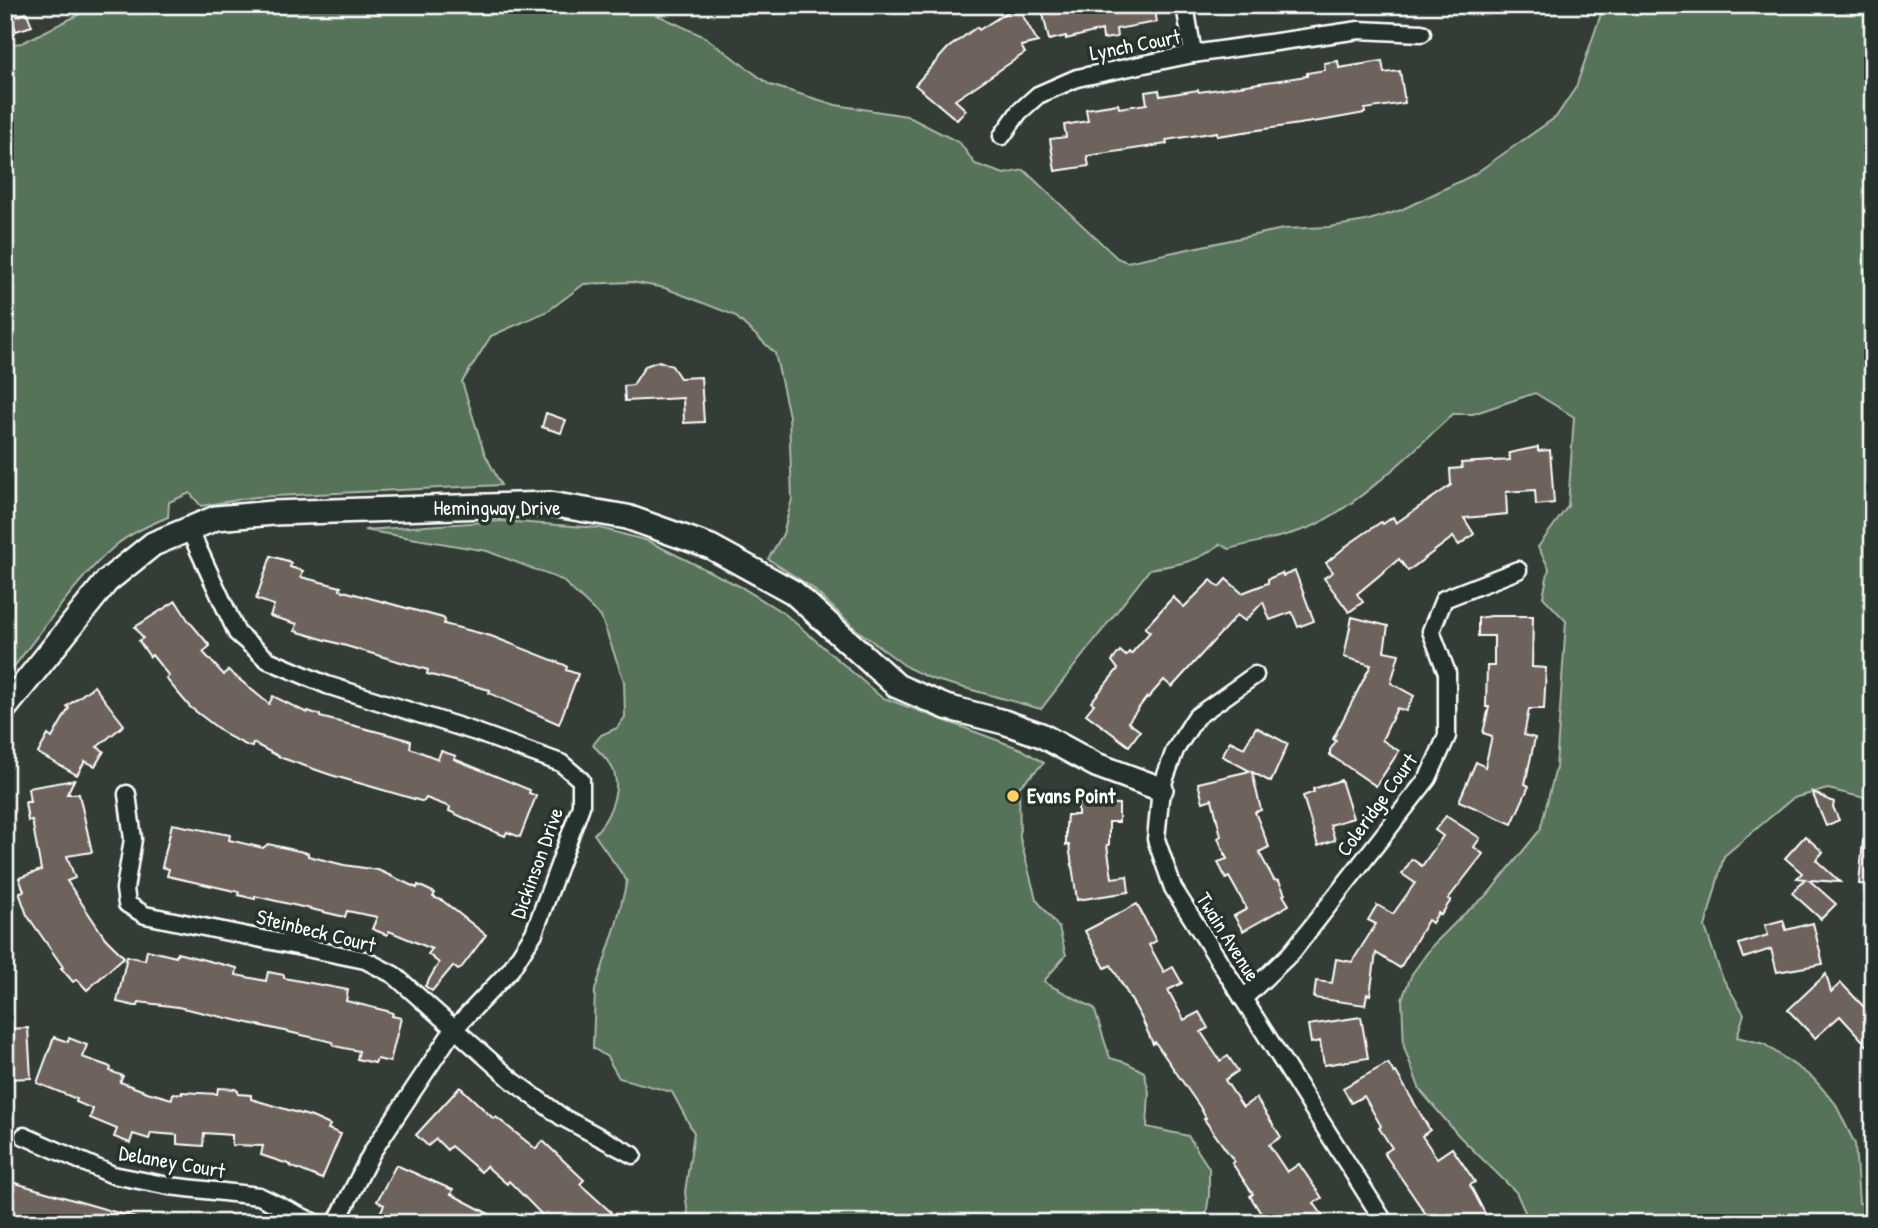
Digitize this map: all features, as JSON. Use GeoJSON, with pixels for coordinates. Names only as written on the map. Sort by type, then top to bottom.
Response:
{"type":"FeatureCollection","features":[{"type":"Feature","properties":{"kind":"street"},"geometry":{"type":"LineString","coordinates":[[1185,5],[1193,54]]}},
{"type":"Feature","properties":{"kind":"street","name":"Lynch Court"},"geometry":{"type":"LineString","coordinates":[[1002,136],[1019,112],[1038,95],[1077,78],[1193,54],[1359,30],[1422,33]]}},
{"type":"Feature","properties":{"kind":"street","name":"Hemingway Drive"},"geometry":{"type":"LineString","coordinates":[[5,708],[107,581],[153,544],[189,529],[216,519],[273,513],[550,504],[627,517],[712,547],[793,592],[897,686],[946,707],[1041,735],[1097,765],[1161,789]]}},
{"type":"Feature","properties":{"kind":"street","name":"Dickinson Drive"},"geometry":{"type":"LineString","coordinates":[[189,529],[237,633],[268,660],[327,685],[473,731],[561,763],[580,780],[580,806],[534,933],[511,969],[454,1029],[372,1152],[336,1223]]}},
{"type":"Feature","properties":{"kind":"street","name":"Coleridge Court"},"geometry":{"type":"LineString","coordinates":[[1243,999],[1292,952],[1428,778],[1447,736],[1447,673],[1431,631],[1444,599],[1518,570]]}},
{"type":"Feature","properties":{"kind":"street","name":"Twain Avenue"},"geometry":{"type":"LineString","coordinates":[[1255,675],[1196,717],[1175,750],[1161,789],[1156,839],[1173,888],[1385,1223]]}},
{"type":"Feature","properties":{"kind":"street","name":"Steinbeck Court"},"geometry":{"type":"LineString","coordinates":[[127,794],[133,839],[125,888],[127,904],[145,915],[365,960],[394,975],[513,1082],[562,1117],[632,1155]]}},
{"type":"Feature","properties":{"kind":"street","name":"Delaney Court"},"geometry":{"type":"LineString","coordinates":[[24,1136],[113,1175],[169,1186],[259,1196],[315,1223]]}},
{"type":"Feature","properties":{"kind":"green space"},"geometry":{"type":"Polygon","coordinates":[[[98,5],[636,5],[705,37],[770,85],[836,105],[907,116],[960,143],[975,164],[1004,174],[1024,170],[1117,258],[1127,262],[1283,229],[1329,227],[1366,221],[1401,210],[1473,175],[1556,117],[1576,87],[1604,5],[1873,5],[1873,800],[1828,789],[1793,798],[1724,856],[1705,927],[1722,977],[1744,1014],[1737,1037],[1764,1044],[1813,1078],[1835,1103],[1855,1144],[1859,1203],[1873,1206],[1873,1223],[1530,1223],[1516,1192],[1459,1136],[1420,1090],[1404,1047],[1402,999],[1412,974],[1433,945],[1489,893],[1540,830],[1556,768],[1566,621],[1543,597],[1549,568],[1538,547],[1568,506],[1574,417],[1535,393],[1473,414],[1453,414],[1369,490],[1313,526],[1229,549],[1220,544],[1196,559],[1150,569],[1041,709],[932,679],[908,668],[857,630],[811,587],[768,559],[783,534],[792,499],[789,416],[775,353],[734,315],[665,288],[631,282],[584,284],[548,311],[491,336],[462,382],[484,452],[501,485],[255,497],[201,506],[190,493],[169,502],[168,517],[128,537],[101,559],[72,591],[5,678],[5,45],[22,43],[98,5]]]}},
{"type":"Feature","properties":{"kind":"green space"},"geometry":{"type":"Polygon","coordinates":[[[501,521],[600,528],[648,541],[741,587],[785,614],[881,697],[1021,749],[1044,763],[1019,787],[1020,838],[1036,899],[1059,928],[1066,955],[1044,981],[1094,1008],[1110,1058],[1144,1072],[1149,1092],[1147,1127],[1188,1136],[1209,1168],[1205,1223],[689,1223],[685,1192],[694,1133],[672,1092],[619,1078],[607,1057],[593,1048],[595,990],[627,881],[594,834],[612,806],[616,780],[611,765],[593,745],[601,735],[617,728],[625,717],[624,681],[601,617],[562,580],[487,551],[364,530],[501,521]]]}},
{"type":"Feature","properties":{"kind":"building"},"geometry":{"type":"Polygon","coordinates":[[[1041,5],[1154,5],[1157,22],[1116,29],[1117,37],[1103,39],[1102,30],[1066,39],[1066,36],[1049,40],[1041,5]]]}},
{"type":"Feature","properties":{"kind":"building"},"geometry":{"type":"Polygon","coordinates":[[[1017,6],[1038,42],[1021,46],[1025,53],[955,100],[966,110],[957,120],[915,85],[948,48],[977,27],[979,30],[1017,6]]]}},
{"type":"Feature","properties":{"kind":"building"},"geometry":{"type":"Polygon","coordinates":[[[27,13],[32,26],[16,31],[12,18],[27,13]]]}},
{"type":"Feature","properties":{"kind":"building"},"geometry":{"type":"Polygon","coordinates":[[[1338,61],[1339,68],[1382,61],[1384,73],[1400,71],[1405,103],[1365,109],[1365,113],[1326,120],[1217,136],[1217,132],[1166,140],[1167,144],[1087,156],[1089,166],[1055,171],[1050,139],[1066,137],[1064,125],[1088,121],[1086,109],[1118,104],[1119,108],[1147,104],[1145,92],[1159,90],[1160,96],[1307,76],[1307,73],[1325,70],[1324,63],[1338,61]]]}},
{"type":"Feature","properties":{"kind":"building"},"geometry":{"type":"Polygon","coordinates":[[[659,361],[672,366],[680,378],[701,377],[704,422],[684,423],[683,398],[625,401],[624,386],[633,385],[645,366],[659,361]]]}},
{"type":"Feature","properties":{"kind":"building"},"geometry":{"type":"Polygon","coordinates":[[[546,413],[566,420],[561,433],[542,427],[546,413]]]}},
{"type":"Feature","properties":{"kind":"building"},"geometry":{"type":"Polygon","coordinates":[[[1538,447],[1538,451],[1550,450],[1554,503],[1536,505],[1535,490],[1506,492],[1507,514],[1464,518],[1474,534],[1459,545],[1453,537],[1408,571],[1399,559],[1357,594],[1363,602],[1349,612],[1324,578],[1333,572],[1326,563],[1349,544],[1381,522],[1383,524],[1393,517],[1396,523],[1451,485],[1450,469],[1462,468],[1461,463],[1510,460],[1509,453],[1538,447]]]}},
{"type":"Feature","properties":{"kind":"building"},"geometry":{"type":"Polygon","coordinates":[[[271,556],[288,561],[291,563],[290,567],[303,571],[301,577],[443,618],[444,624],[491,636],[565,665],[566,670],[578,674],[559,724],[489,693],[490,690],[427,674],[428,670],[295,631],[297,624],[270,616],[274,605],[256,599],[271,556]]]}},
{"type":"Feature","properties":{"kind":"building"},"geometry":{"type":"Polygon","coordinates":[[[1295,571],[1314,621],[1298,627],[1292,612],[1270,620],[1263,602],[1245,621],[1237,615],[1172,687],[1164,680],[1147,697],[1128,722],[1140,731],[1129,746],[1086,714],[1094,704],[1091,702],[1118,669],[1112,661],[1120,651],[1126,656],[1129,652],[1131,654],[1150,632],[1145,628],[1173,597],[1184,607],[1211,580],[1219,587],[1226,579],[1242,593],[1268,583],[1268,579],[1282,573],[1283,576],[1295,571]]]}},
{"type":"Feature","properties":{"kind":"building"},"geometry":{"type":"Polygon","coordinates":[[[176,601],[210,646],[203,652],[224,675],[228,670],[269,704],[273,696],[307,713],[308,711],[320,717],[411,741],[410,748],[438,759],[441,751],[456,756],[454,759],[530,790],[529,793],[536,796],[520,837],[507,832],[505,836],[488,829],[449,811],[450,807],[426,798],[421,801],[331,775],[282,758],[253,743],[252,747],[248,746],[228,736],[190,707],[168,681],[166,678],[169,676],[139,641],[143,638],[135,627],[176,601]]]}},
{"type":"Feature","properties":{"kind":"building"},"geometry":{"type":"Polygon","coordinates":[[[1533,616],[1532,667],[1546,668],[1544,709],[1529,709],[1524,735],[1535,738],[1525,784],[1529,786],[1512,824],[1459,801],[1476,762],[1485,767],[1492,736],[1483,733],[1489,707],[1486,707],[1487,666],[1494,666],[1494,636],[1478,636],[1478,618],[1533,616]]]}},
{"type":"Feature","properties":{"kind":"building"},"geometry":{"type":"Polygon","coordinates":[[[1352,617],[1388,626],[1384,651],[1399,654],[1391,683],[1414,696],[1406,711],[1397,708],[1382,740],[1399,751],[1376,786],[1330,755],[1336,741],[1333,739],[1371,665],[1344,657],[1352,617]]]}},
{"type":"Feature","properties":{"kind":"building"},"geometry":{"type":"Polygon","coordinates":[[[94,686],[124,725],[97,747],[104,751],[95,766],[85,761],[77,775],[38,753],[48,735],[52,738],[69,708],[67,706],[94,686]]]}},
{"type":"Feature","properties":{"kind":"building"},"geometry":{"type":"Polygon","coordinates":[[[1256,727],[1288,744],[1271,782],[1252,772],[1261,810],[1255,812],[1269,847],[1259,852],[1274,880],[1279,881],[1289,905],[1243,931],[1234,916],[1247,909],[1229,877],[1226,879],[1218,862],[1227,859],[1218,838],[1221,836],[1212,799],[1203,802],[1198,783],[1250,771],[1222,756],[1230,741],[1244,748],[1256,727]]]}},
{"type":"Feature","properties":{"kind":"building"},"geometry":{"type":"Polygon","coordinates":[[[74,780],[67,794],[79,794],[92,852],[67,856],[75,878],[67,881],[105,938],[124,957],[87,990],[77,979],[73,982],[61,968],[63,967],[27,915],[20,895],[20,892],[24,891],[19,878],[41,870],[32,820],[28,821],[25,802],[30,802],[28,788],[74,780]]]}},
{"type":"Feature","properties":{"kind":"building"},"geometry":{"type":"Polygon","coordinates":[[[1341,780],[1353,818],[1330,825],[1335,840],[1318,846],[1303,796],[1314,792],[1313,789],[1341,780]]]}},
{"type":"Feature","properties":{"kind":"building"},"geometry":{"type":"Polygon","coordinates":[[[1812,792],[1834,802],[1833,807],[1839,820],[1826,826],[1812,792]]]}},
{"type":"Feature","properties":{"kind":"building"},"geometry":{"type":"Polygon","coordinates":[[[1078,803],[1119,804],[1119,822],[1109,822],[1107,845],[1112,878],[1127,876],[1129,892],[1077,900],[1069,845],[1066,845],[1066,827],[1067,815],[1078,815],[1078,803]]]}},
{"type":"Feature","properties":{"kind":"building"},"geometry":{"type":"Polygon","coordinates":[[[1446,816],[1480,838],[1474,847],[1483,854],[1448,899],[1451,900],[1441,915],[1438,913],[1432,923],[1428,920],[1400,968],[1376,953],[1370,995],[1367,994],[1365,1005],[1314,998],[1316,981],[1332,983],[1336,959],[1352,962],[1376,924],[1368,920],[1377,905],[1393,914],[1415,883],[1402,874],[1412,859],[1422,866],[1443,836],[1435,830],[1446,816]]]}},
{"type":"Feature","properties":{"kind":"building"},"geometry":{"type":"Polygon","coordinates":[[[172,824],[230,835],[229,840],[263,848],[268,844],[344,865],[378,870],[435,893],[433,897],[443,901],[486,935],[461,968],[458,970],[453,966],[432,991],[425,986],[439,963],[428,954],[432,949],[389,931],[387,935],[372,929],[377,917],[347,911],[345,917],[255,896],[255,899],[238,895],[239,892],[167,876],[169,869],[162,867],[172,824]]]}},
{"type":"Feature","properties":{"kind":"building"},"geometry":{"type":"Polygon","coordinates":[[[1805,836],[1823,852],[1816,860],[1840,882],[1809,880],[1836,904],[1821,919],[1792,893],[1805,879],[1797,878],[1802,873],[1785,858],[1805,836]]]}},
{"type":"Feature","properties":{"kind":"building"},"geometry":{"type":"Polygon","coordinates":[[[1863,840],[1873,841],[1873,885],[1859,884],[1863,840]]]}},
{"type":"Feature","properties":{"kind":"building"},"geometry":{"type":"Polygon","coordinates":[[[1137,904],[1156,941],[1149,945],[1164,972],[1173,967],[1182,983],[1168,990],[1184,1020],[1199,1012],[1208,1028],[1201,1032],[1220,1061],[1228,1056],[1238,1071],[1225,1080],[1243,1107],[1256,1098],[1281,1137],[1269,1145],[1287,1172],[1299,1164],[1322,1198],[1314,1203],[1328,1223],[1267,1223],[1250,1196],[1253,1194],[1232,1163],[1234,1161],[1204,1119],[1206,1118],[1200,1107],[1155,1042],[1153,1044],[1111,965],[1105,968],[1085,931],[1137,904]]]}},
{"type":"Feature","properties":{"kind":"building"},"geometry":{"type":"Polygon","coordinates":[[[1783,920],[1786,930],[1813,923],[1823,964],[1777,972],[1771,949],[1744,958],[1739,944],[1768,935],[1765,925],[1783,920]]]}},
{"type":"Feature","properties":{"kind":"building"},"geometry":{"type":"Polygon","coordinates":[[[147,950],[176,957],[177,953],[237,968],[236,975],[266,981],[268,972],[284,975],[284,978],[348,990],[346,1001],[387,1011],[393,1013],[392,1016],[401,1018],[390,1062],[377,1059],[375,1063],[357,1059],[359,1051],[334,1046],[333,1042],[178,1007],[139,1002],[138,1006],[135,1006],[117,1002],[127,956],[145,960],[147,950]]]}},
{"type":"Feature","properties":{"kind":"building"},"geometry":{"type":"Polygon","coordinates":[[[1826,974],[1831,992],[1841,983],[1865,1008],[1873,1001],[1873,1052],[1840,1016],[1815,1038],[1788,1010],[1826,974]]]}},
{"type":"Feature","properties":{"kind":"building"},"geometry":{"type":"Polygon","coordinates":[[[1361,1017],[1368,1058],[1324,1065],[1320,1041],[1311,1043],[1308,1025],[1361,1017]]]}},
{"type":"Feature","properties":{"kind":"building"},"geometry":{"type":"Polygon","coordinates":[[[28,1028],[31,1078],[5,1079],[5,1029],[28,1028]]]}},
{"type":"Feature","properties":{"kind":"building"},"geometry":{"type":"Polygon","coordinates":[[[54,1037],[68,1042],[69,1038],[87,1045],[82,1057],[108,1066],[110,1071],[123,1076],[120,1082],[147,1092],[172,1099],[173,1093],[217,1094],[218,1088],[235,1089],[238,1094],[251,1095],[251,1099],[330,1125],[328,1129],[341,1134],[322,1179],[261,1155],[263,1146],[232,1145],[232,1135],[204,1133],[203,1146],[177,1144],[177,1135],[151,1133],[149,1139],[133,1134],[130,1143],[114,1137],[117,1129],[90,1118],[93,1109],[76,1102],[77,1099],[37,1083],[54,1037]]]}},
{"type":"Feature","properties":{"kind":"building"},"geometry":{"type":"Polygon","coordinates":[[[1388,1063],[1430,1130],[1422,1136],[1437,1158],[1452,1148],[1475,1182],[1470,1185],[1490,1223],[1432,1223],[1384,1153],[1392,1148],[1364,1096],[1351,1103],[1343,1088],[1388,1063]]]}},
{"type":"Feature","properties":{"kind":"building"},"geometry":{"type":"Polygon","coordinates":[[[460,1087],[494,1119],[496,1117],[536,1149],[543,1141],[584,1180],[580,1184],[611,1212],[601,1223],[550,1223],[509,1181],[507,1184],[486,1166],[481,1172],[451,1146],[447,1150],[436,1139],[428,1146],[416,1135],[460,1087]]]}},
{"type":"Feature","properties":{"kind":"building"},"geometry":{"type":"Polygon","coordinates":[[[396,1165],[453,1190],[451,1194],[506,1223],[394,1223],[379,1215],[384,1205],[377,1201],[396,1165]]]}},
{"type":"Feature","properties":{"kind":"building"},"geometry":{"type":"Polygon","coordinates":[[[5,1180],[139,1219],[139,1223],[5,1223],[5,1180]]]}},
{"type":"Feature","properties":{"kind":"place","name":"Evans Point"},"geometry":{"type":"Point","coordinates":[1013,796]}}]}
